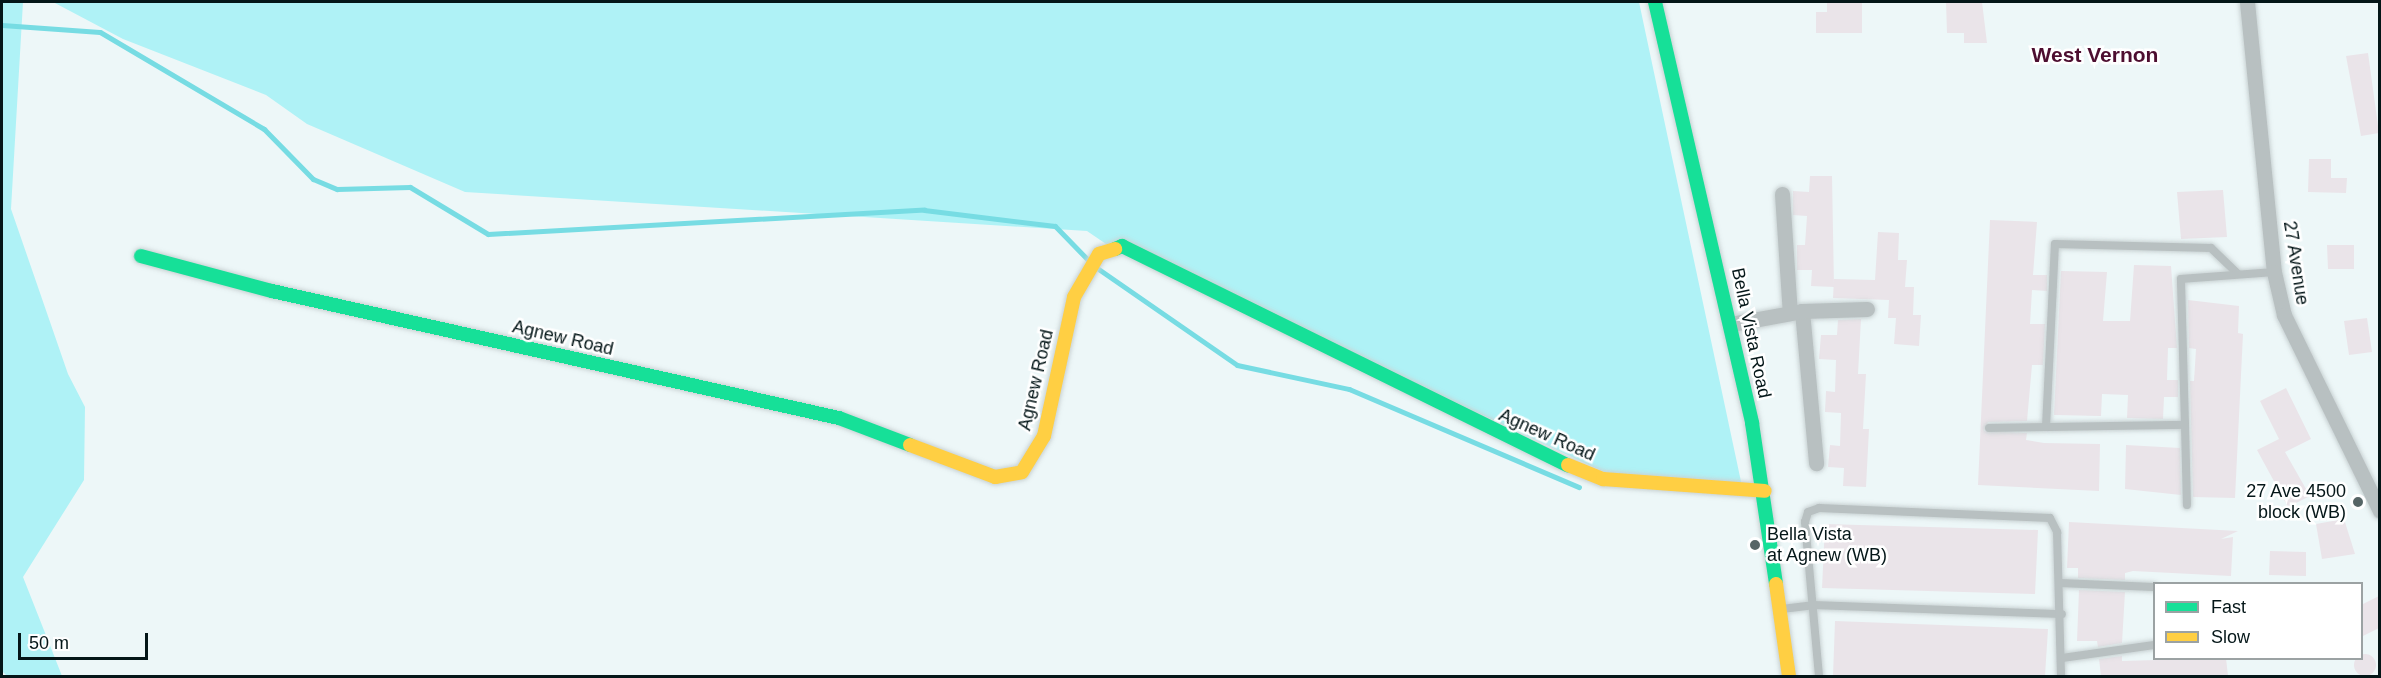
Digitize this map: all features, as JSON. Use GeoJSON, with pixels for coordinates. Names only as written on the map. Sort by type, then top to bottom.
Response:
{"type":"FeatureCollection","features":[{"type":"Feature","properties":{"kind":"street","name":"Bella Vista Road"},"geometry":{"type":"LineString","coordinates":[[1655,2],[1731,324],[1765,490],[1789,676]]}},
{"type":"Feature","properties":{"kind":"street","name":"27 Avenue"},"geometry":{"type":"LineString","coordinates":[[2247,2],[2274,272],[2284,315],[2310,375],[2379,511]]}},
{"type":"Feature","properties":{"kind":"street"},"geometry":{"type":"LineString","coordinates":[[1782,194],[1816,464]]}},
{"type":"Feature","properties":{"kind":"street","name":"Agnew Road"},"geometry":{"type":"LineString","coordinates":[[141,256],[284,294],[839,418],[995,477],[1022,472],[1044,436],[1074,297],[1099,254],[1122,246],[1526,448],[1602,479],[1765,490]]}},
{"type":"Feature","properties":{"kind":"street"},"geometry":{"type":"LineString","coordinates":[[1731,324],[1796,312],[1866,309]]}},
{"type":"Feature","properties":{"kind":"lane"},"geometry":{"type":"LineString","coordinates":[[2046,427],[2055,244],[2211,248],[2238,274]]}},
{"type":"Feature","properties":{"kind":"lane"},"geometry":{"type":"LineString","coordinates":[[2187,505],[2181,279],[2274,272]]}},
{"type":"Feature","properties":{"kind":"lane"},"geometry":{"type":"LineString","coordinates":[[1989,428],[2185,426]]}},
{"type":"Feature","properties":{"kind":"lane"},"geometry":{"type":"LineString","coordinates":[[1819,676],[1805,522],[1808,512],[1819,508],[2050,518],[2057,532],[2062,614],[2061,676]]}},
{"type":"Feature","properties":{"kind":"lane"},"geometry":{"type":"LineString","coordinates":[[2060,583],[2153,587]]}},
{"type":"Feature","properties":{"kind":"lane"},"geometry":{"type":"LineString","coordinates":[[1781,609],[1813,605],[2062,614]]}},
{"type":"Feature","properties":{"kind":"lane"},"geometry":{"type":"LineString","coordinates":[[2062,658],[2153,645]]}},
{"type":"Feature","properties":{"kind":"shaded area"},"geometry":{"type":"Polygon","coordinates":[[[2,2],[23,2],[11,209],[68,374],[85,407],[84,480],[23,577],[62,676],[7,676],[2,671],[2,2]]]}},
{"type":"Feature","properties":{"kind":"shaded area"},"geometry":{"type":"Polygon","coordinates":[[[53,2],[1639,2],[1743,491],[1604,472],[1120,245],[1109,246],[1087,231],[465,192],[307,124],[266,95],[123,39],[53,2]]]}},
{"type":"Feature","properties":{"kind":"building"},"geometry":{"type":"Polygon","coordinates":[[[1827,2],[1862,2],[1862,33],[1816,33],[1816,12],[1827,12],[1827,2]]]}},
{"type":"Feature","properties":{"kind":"building"},"geometry":{"type":"Polygon","coordinates":[[[1946,2],[1982,2],[1987,43],[1964,43],[1964,33],[1947,33],[1946,2]]]}},
{"type":"Feature","properties":{"kind":"building"},"geometry":{"type":"Polygon","coordinates":[[[2368,53],[2379,133],[2361,136],[2346,56],[2368,53]]]}},
{"type":"Feature","properties":{"kind":"building"},"geometry":{"type":"Polygon","coordinates":[[[2309,159],[2331,159],[2331,178],[2347,178],[2346,193],[2308,192],[2309,159]]]}},
{"type":"Feature","properties":{"kind":"building"},"geometry":{"type":"Polygon","coordinates":[[[1810,176],[1832,176],[1834,287],[1811,286],[1812,270],[1797,270],[1797,245],[1805,245],[1807,216],[1793,215],[1793,191],[1809,192],[1810,176]]]}},
{"type":"Feature","properties":{"kind":"building"},"geometry":{"type":"Polygon","coordinates":[[[2223,190],[2227,237],[2181,239],[2177,192],[2223,190]]]}},
{"type":"Feature","properties":{"kind":"building"},"geometry":{"type":"Polygon","coordinates":[[[1990,220],[2037,222],[2033,275],[2047,275],[2047,291],[2032,290],[2030,324],[2045,324],[2043,365],[2032,365],[2027,421],[1988,422],[1984,431],[2027,433],[2026,440],[2044,443],[2100,444],[2099,491],[1978,485],[1990,220]]]}},
{"type":"Feature","properties":{"kind":"building"},"geometry":{"type":"Polygon","coordinates":[[[1878,232],[1899,233],[1898,260],[1907,260],[1905,287],[1914,287],[1913,315],[1921,315],[1919,346],[1894,344],[1896,318],[1888,318],[1889,300],[1833,298],[1834,279],[1875,280],[1878,232]]]}},
{"type":"Feature","properties":{"kind":"building"},"geometry":{"type":"Polygon","coordinates":[[[2327,245],[2354,245],[2354,269],[2328,269],[2327,245]]]}},
{"type":"Feature","properties":{"kind":"building"},"geometry":{"type":"Polygon","coordinates":[[[2134,265],[2171,266],[2177,348],[2168,348],[2167,380],[2178,380],[2178,397],[2164,397],[2163,419],[2127,418],[2128,395],[2102,394],[2101,416],[2054,415],[2061,271],[2107,272],[2103,321],[2130,321],[2134,265]]]}},
{"type":"Feature","properties":{"kind":"building"},"geometry":{"type":"Polygon","coordinates":[[[2188,300],[2239,306],[2238,333],[2243,334],[2235,498],[2193,497],[2190,381],[2194,381],[2196,349],[2189,348],[2188,300]]]}},
{"type":"Feature","properties":{"kind":"building"},"geometry":{"type":"Polygon","coordinates":[[[2367,318],[2372,352],[2349,355],[2344,321],[2367,318]]]}},
{"type":"Feature","properties":{"kind":"building"},"geometry":{"type":"Polygon","coordinates":[[[1861,319],[1858,374],[1866,374],[1863,429],[1869,429],[1866,487],[1843,486],[1844,468],[1828,467],[1830,445],[1840,446],[1841,413],[1825,412],[1826,391],[1835,392],[1836,360],[1819,359],[1821,335],[1837,335],[1838,320],[1861,319]]]}},
{"type":"Feature","properties":{"kind":"building"},"geometry":{"type":"Polygon","coordinates":[[[2286,388],[2311,439],[2285,452],[2310,496],[2288,507],[2257,450],[2279,439],[2260,401],[2286,388]]]}},
{"type":"Feature","properties":{"kind":"building"},"geometry":{"type":"Polygon","coordinates":[[[2126,445],[2180,448],[2181,495],[2125,489],[2126,445]]]}},
{"type":"Feature","properties":{"kind":"building"},"geometry":{"type":"Polygon","coordinates":[[[2344,519],[2355,554],[2322,559],[2316,524],[2344,519]]]}},
{"type":"Feature","properties":{"kind":"building"},"geometry":{"type":"Polygon","coordinates":[[[2069,522],[2238,531],[2221,539],[2233,537],[2231,576],[2133,571],[2125,573],[2125,580],[2078,578],[2078,568],[2067,568],[2069,522]]]}},
{"type":"Feature","properties":{"kind":"building"},"geometry":{"type":"Polygon","coordinates":[[[1825,524],[2038,530],[2035,594],[1822,588],[1825,524]]]}},
{"type":"Feature","properties":{"kind":"building"},"geometry":{"type":"Polygon","coordinates":[[[2270,551],[2306,552],[2306,576],[2269,575],[2270,551]]]}},
{"type":"Feature","properties":{"kind":"building"},"geometry":{"type":"Polygon","coordinates":[[[2079,590],[2125,592],[2122,643],[2098,647],[2097,641],[2077,641],[2079,590]]]}},
{"type":"Feature","properties":{"kind":"building"},"geometry":{"type":"Polygon","coordinates":[[[2379,596],[2379,628],[2363,636],[2363,604],[2379,596]]]}},
{"type":"Feature","properties":{"kind":"building"},"geometry":{"type":"Polygon","coordinates":[[[1835,621],[2048,629],[2045,676],[1833,676],[1835,621]]]}},
{"type":"Feature","properties":{"kind":"building"},"geometry":{"type":"Polygon","coordinates":[[[2363,654],[2373,657],[2375,661],[2373,673],[2365,676],[2357,673],[2355,661],[2363,660],[2363,654]]]}},
{"type":"Feature","properties":{"kind":"building"},"geometry":{"type":"Polygon","coordinates":[[[2122,656],[2122,661],[2226,660],[2228,676],[2101,676],[2099,659],[2122,656]]]}},
{"type":"Feature","properties":{"kind":"waterway"},"geometry":{"type":"LineString","coordinates":[[2,25],[100,32],[264,129],[313,179],[337,189],[410,187],[488,234],[924,210],[1055,226],[1090,262]]}},
{"type":"Feature","properties":{"kind":"waterway"},"geometry":{"type":"LineString","coordinates":[[1097,268],[1237,365],[1349,389],[1579,487]]}},
{"type":"Feature","properties":{"kind":"traffic: fast"},"geometry":{"type":"LineString","coordinates":[[1655,2],[1752,423],[1776,584]]}},
{"type":"Feature","properties":{"kind":"traffic: fast"},"geometry":{"type":"LineString","coordinates":[[1115,249],[1122,246],[1568,465]]}},
{"type":"Feature","properties":{"kind":"traffic: fast"},"geometry":{"type":"LineString","coordinates":[[141,256],[272,291],[839,418],[910,445]]}},
{"type":"Feature","properties":{"kind":"traffic: slow"},"geometry":{"type":"LineString","coordinates":[[910,445],[995,477],[1022,472],[1044,436],[1074,297],[1099,254],[1115,249]]}},
{"type":"Feature","properties":{"kind":"traffic: slow"},"geometry":{"type":"LineString","coordinates":[[1568,465],[1603,479],[1765,491]]}},
{"type":"Feature","properties":{"kind":"traffic: slow"},"geometry":{"type":"LineString","coordinates":[[1776,584],[1789,676]]}},
{"type":"Feature","properties":{"kind":"place","name":"27 Ave 4500 block (WB)"},"geometry":{"type":"Point","coordinates":[2358,502]}},
{"type":"Feature","properties":{"kind":"place","name":"Bella Vista at Agnew (WB)"},"geometry":{"type":"Point","coordinates":[1755,545]}},
{"type":"Feature","properties":{"kind":"district","name":"West Vernon"},"geometry":{"type":"Point","coordinates":[2095,55]}}]}
